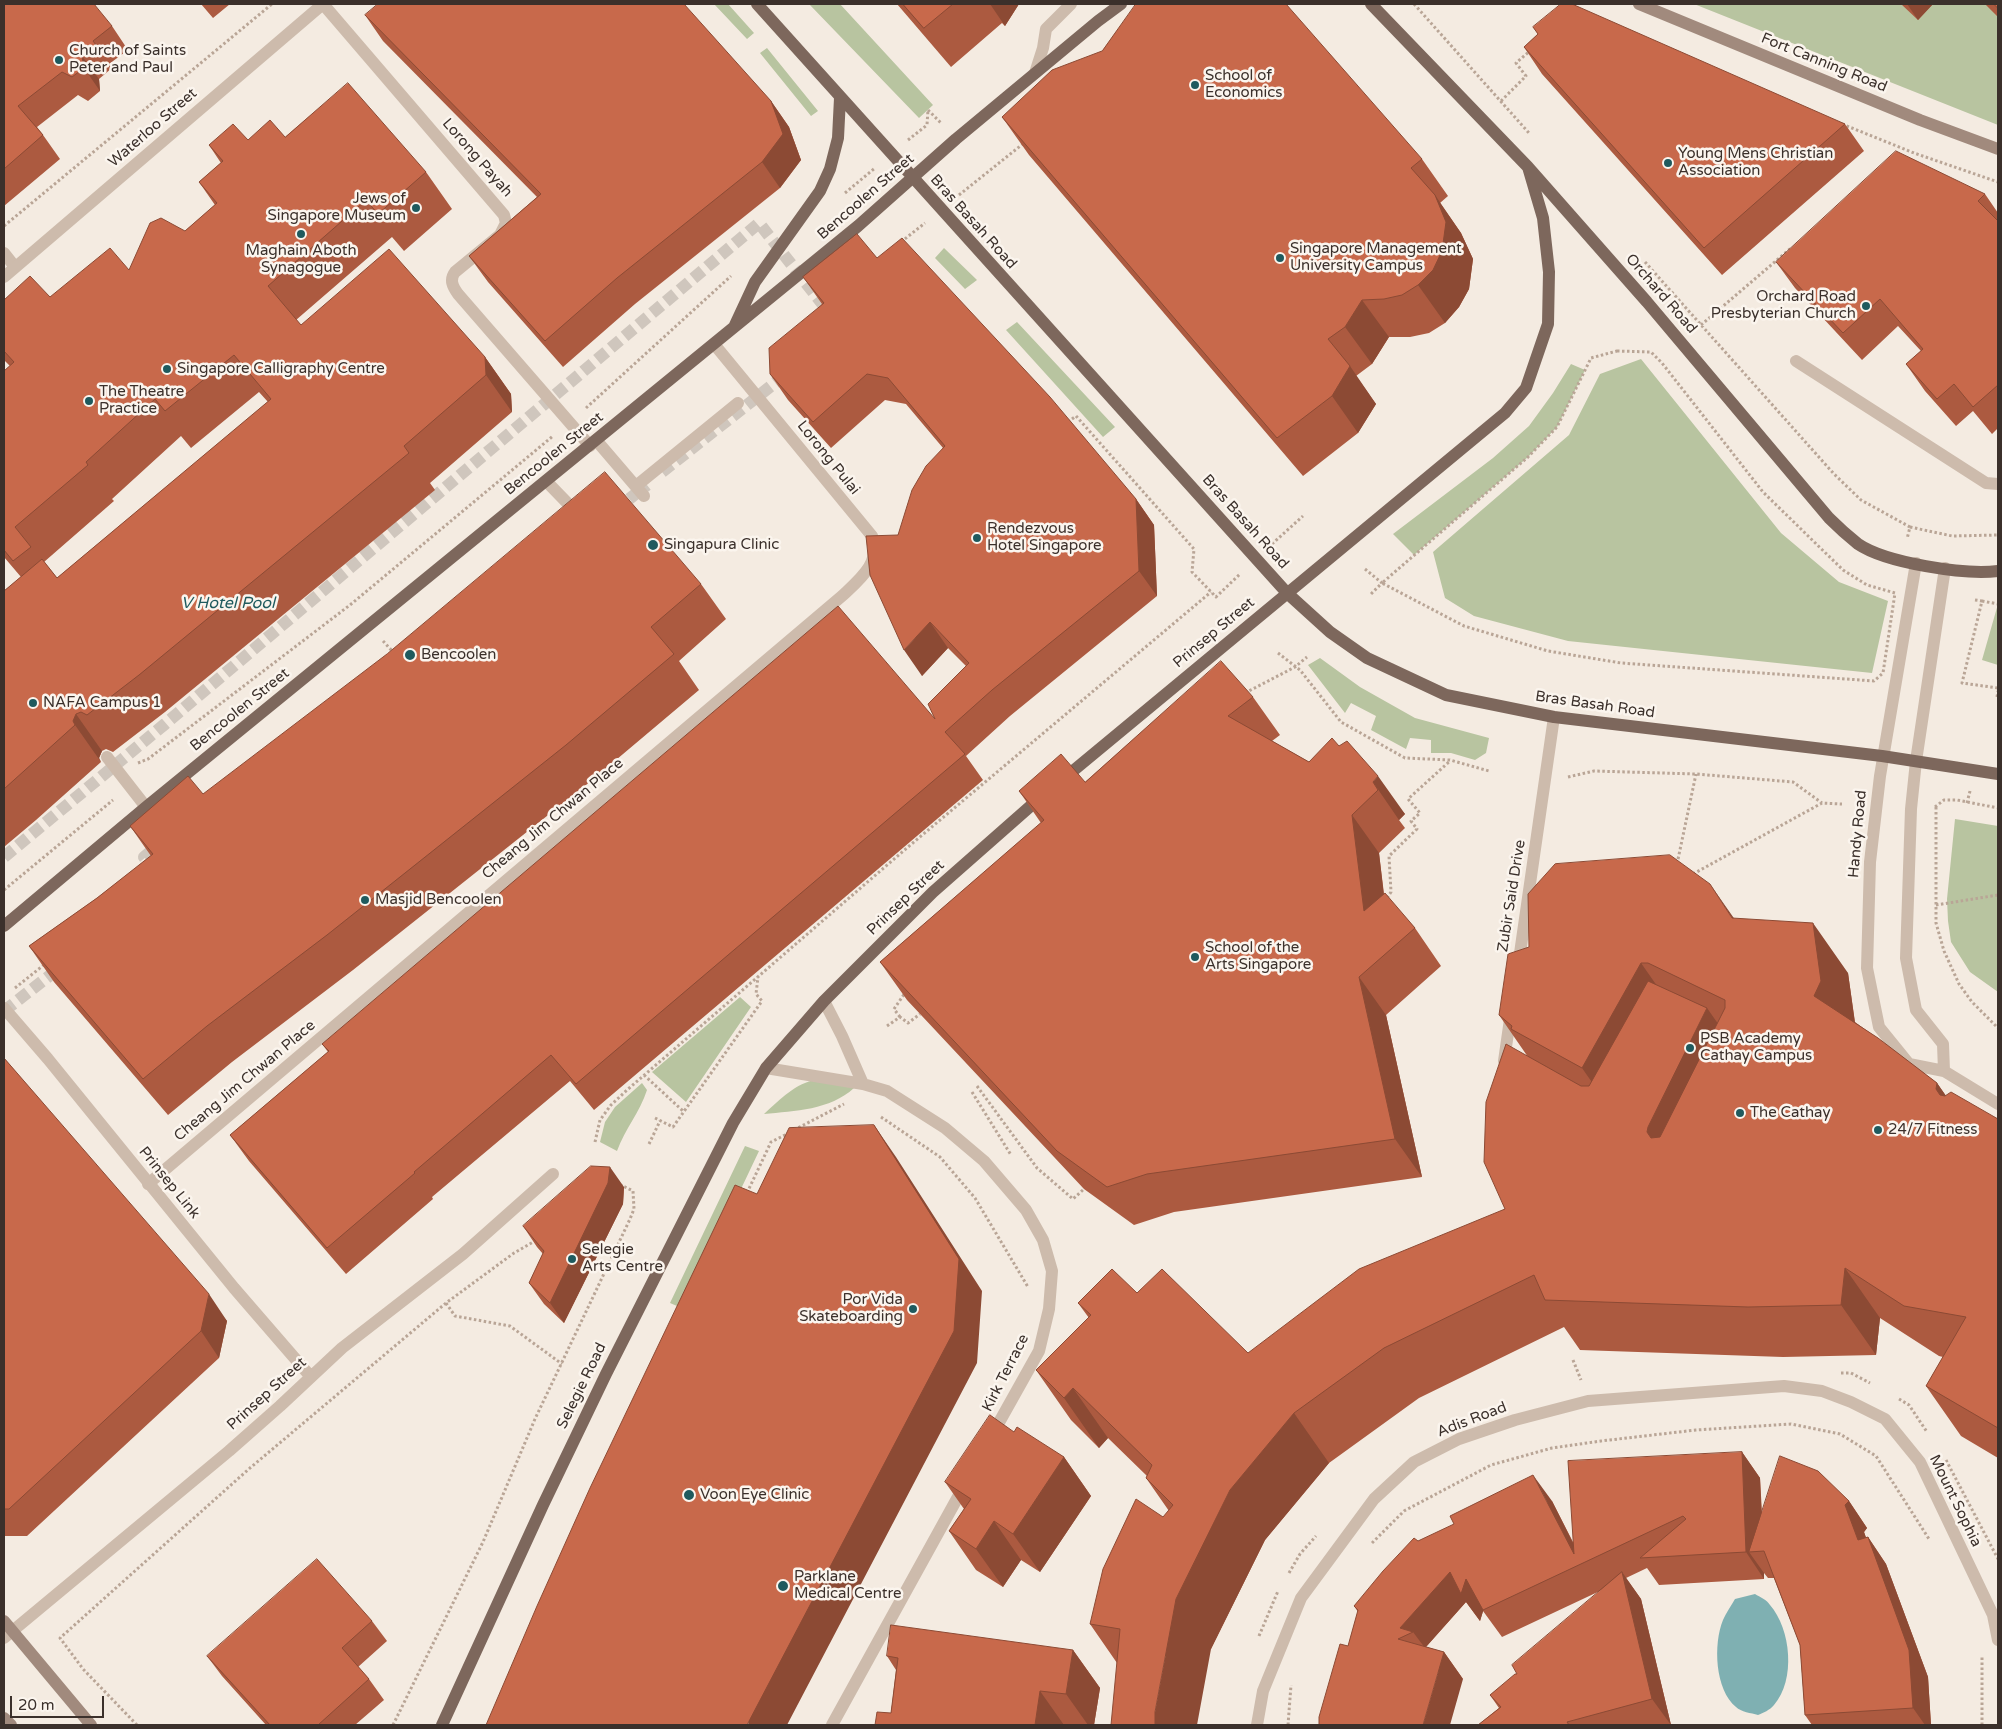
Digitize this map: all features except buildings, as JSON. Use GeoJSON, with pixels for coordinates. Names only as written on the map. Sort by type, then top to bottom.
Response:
{"type":"FeatureCollection","features":[{"type":"Feature","properties":{"kind":"main road","name":"Bras Basah Road"},"geometry":{"type":"LineString","coordinates":[[756,4],[1287,593],[1330,632],[1367,658],[1446,695],[1554,717],[1614,726],[1882,756]]}},
{"type":"Feature","properties":{"kind":"main road","name":"Bencoolen Street"},"geometry":{"type":"LineString","coordinates":[[4,926],[146,807],[547,482],[858,226],[1034,73],[1053,64],[1121,4]]}},
{"type":"Feature","properties":{"kind":"main road","name":"Fort Canning Road"},"geometry":{"type":"LineString","coordinates":[[1639,4],[1920,120],[1998,149]]}},
{"type":"Feature","properties":{"kind":"main road","name":"Orchard Road"},"geometry":{"type":"LineString","coordinates":[[1374,5],[1528,167],[1647,302],[1829,518],[1859,544],[1886,557],[1961,571],[1998,571]]}},
{"type":"Feature","properties":{"kind":"main road"},"geometry":{"type":"LineString","coordinates":[[734,328],[755,282],[820,191],[830,169],[838,138],[840,98]]}},
{"type":"Feature","properties":{"kind":"main road","name":"Prinsep Street"},"geometry":{"type":"LineString","coordinates":[[766,1068],[824,1001],[934,892],[1030,806],[1505,413],[1526,388],[1548,324],[1549,272],[1543,218],[1528,167]]}},
{"type":"Feature","properties":{"kind":"main road"},"geometry":{"type":"LineString","coordinates":[[1882,756],[1998,774]]}},
{"type":"Feature","properties":{"kind":"main road","name":"Selegie Road"},"geometry":{"type":"LineString","coordinates":[[442,1725],[606,1374],[733,1123],[766,1068]]}},
{"type":"Feature","properties":{"kind":"main road"},"geometry":{"type":"LineString","coordinates":[[4,1621],[8,1635],[91,1725]]}},
{"type":"Feature","properties":{"kind":"main road"},"geometry":{"type":"LineString","coordinates":[[4,1718],[11,1725]]}},
{"type":"Feature","properties":{"kind":"street","name":"Waterloo Street"},"geometry":{"type":"LineString","coordinates":[[4,276],[323,4]]}},
{"type":"Feature","properties":{"kind":"street","name":"Lorong Payah"},"geometry":{"type":"LineString","coordinates":[[323,4],[504,215],[506,222],[500,235],[452,276],[452,284],[458,294],[571,422],[640,491],[738,403]]}},
{"type":"Feature","properties":{"kind":"street"},"geometry":{"type":"LineString","coordinates":[[1034,73],[1043,48],[1046,28],[1071,4]]}},
{"type":"Feature","properties":{"kind":"street"},"geometry":{"type":"LineString","coordinates":[[4,253],[15,267]]}},
{"type":"Feature","properties":{"kind":"street","name":"Lorong Pulai"},"geometry":{"type":"LineString","coordinates":[[714,344],[872,536],[875,545],[872,562],[867,572],[842,596]]}},
{"type":"Feature","properties":{"kind":"street"},"geometry":{"type":"LineString","coordinates":[[1796,361],[1986,483],[1998,484]]}},
{"type":"Feature","properties":{"kind":"street"},"geometry":{"type":"LineString","coordinates":[[547,482],[577,513]]}},
{"type":"Feature","properties":{"kind":"street","name":"Handy Road"},"geometry":{"type":"LineString","coordinates":[[1916,563],[1882,756],[1870,862],[1867,968],[1879,1027],[1909,1064],[1944,1071],[1998,1104]]}},
{"type":"Feature","properties":{"kind":"street"},"geometry":{"type":"LineString","coordinates":[[1944,1071],[1943,1044],[1916,1010],[1906,958],[1911,809],[1916,761],[1945,568]]}},
{"type":"Feature","properties":{"kind":"street","name":"Cheang Jim Chwan Place"},"geometry":{"type":"LineString","coordinates":[[148,1184],[842,596]]}},
{"type":"Feature","properties":{"kind":"street","name":"Zubir Said Drive"},"geometry":{"type":"LineString","coordinates":[[1516,978],[1554,717]]}},
{"type":"Feature","properties":{"kind":"street"},"geometry":{"type":"LineString","coordinates":[[107,757],[146,807]]}},
{"type":"Feature","properties":{"kind":"street"},"geometry":{"type":"LineString","coordinates":[[1507,1066],[1513,997]]}},
{"type":"Feature","properties":{"kind":"street"},"geometry":{"type":"LineString","coordinates":[[824,1001],[863,1084]]}},
{"type":"Feature","properties":{"kind":"street","name":"Prinsep Link"},"geometry":{"type":"LineString","coordinates":[[4,1008],[48,1058],[148,1184],[311,1377]]}},
{"type":"Feature","properties":{"kind":"street","name":"Kirk Terrace"},"geometry":{"type":"LineString","coordinates":[[766,1068],[863,1084],[887,1091],[945,1128],[984,1161],[1026,1210],[1043,1240],[1052,1271],[1049,1309],[1039,1351],[988,1442]]}},
{"type":"Feature","properties":{"kind":"street"},"geometry":{"type":"LineString","coordinates":[[1990,1118],[1998,1104]]}},
{"type":"Feature","properties":{"kind":"street","name":"Prinsep Street"},"geometry":{"type":"LineString","coordinates":[[8,1635],[229,1451],[342,1348],[463,1254],[553,1174]]}},
{"type":"Feature","properties":{"kind":"street","name":"Adis Road"},"geometry":{"type":"LineString","coordinates":[[1257,1725],[1263,1691],[1301,1598],[1374,1498],[1414,1462],[1459,1439],[1515,1420],[1588,1401],[1784,1386],[1822,1391],[1851,1402]]}},
{"type":"Feature","properties":{"kind":"street","name":"Mount Sophia"},"geometry":{"type":"LineString","coordinates":[[1851,1402],[1885,1419],[1920,1462],[1993,1616],[1998,1640]]}},
{"type":"Feature","properties":{"kind":"street"},"geometry":{"type":"LineString","coordinates":[[832,1725],[970,1476]]}},
{"type":"Feature","properties":{"kind":"path"},"geometry":{"type":"LineString","coordinates":[[4,226],[272,4]]}},
{"type":"Feature","properties":{"kind":"path"},"geometry":{"type":"LineString","coordinates":[[1414,4],[1533,137]]}},
{"type":"Feature","properties":{"kind":"path"},"geometry":{"type":"LineString","coordinates":[[1501,101],[1526,76],[1516,63],[1537,45]]}},
{"type":"Feature","properties":{"kind":"path"},"geometry":{"type":"LineString","coordinates":[[928,110],[947,130]]}},
{"type":"Feature","properties":{"kind":"path"},"geometry":{"type":"LineString","coordinates":[[1840,123],[1905,150],[1998,182]]}},
{"type":"Feature","properties":{"kind":"path"},"geometry":{"type":"LineString","coordinates":[[986,173],[1032,137]]}},
{"type":"Feature","properties":{"kind":"path"},"geometry":{"type":"LineString","coordinates":[[1897,156],[1905,150]]}},
{"type":"Feature","properties":{"kind":"path"},"geometry":{"type":"LineString","coordinates":[[1701,325],[1794,245]]}},
{"type":"Feature","properties":{"kind":"path"},"geometry":{"type":"LineString","coordinates":[[1643,260],[1834,474],[1861,500],[1910,527],[1952,536],[1998,535]]}},
{"type":"Feature","properties":{"kind":"path"},"geometry":{"type":"LineString","coordinates":[[4,890],[114,800],[110,784],[112,778],[124,765],[132,765],[148,759],[350,605],[571,422],[736,272]]}},
{"type":"Feature","properties":{"kind":"path"},"geometry":{"type":"LineString","coordinates":[[1370,595],[1382,582],[1528,458],[1557,427],[1591,358],[1617,351],[1651,352],[1662,363],[1763,492],[1843,570],[1867,584],[1902,594]]}},
{"type":"Feature","properties":{"kind":"path"},"geometry":{"type":"LineString","coordinates":[[1068,422],[1076,416],[1194,549],[1192,572],[1216,598]]}},
{"type":"Feature","properties":{"kind":"path"},"geometry":{"type":"LineString","coordinates":[[1365,569],[1382,582],[1464,626],[1548,651],[1620,663],[1874,682],[1883,673],[1895,593],[1910,527]]}},
{"type":"Feature","properties":{"kind":"path"},"geometry":{"type":"LineString","coordinates":[[595,1142],[600,1120],[611,1105],[644,1075],[996,772],[1211,592]]}},
{"type":"Feature","properties":{"kind":"path"},"geometry":{"type":"LineString","coordinates":[[1975,600],[1998,604]]}},
{"type":"Feature","properties":{"kind":"path"},"geometry":{"type":"LineString","coordinates":[[1982,601],[1962,683],[1998,690],[1996,697]]}},
{"type":"Feature","properties":{"kind":"path"},"geometry":{"type":"LineString","coordinates":[[1278,653],[1300,670],[1341,722],[1405,758],[1450,760],[1489,771]]}},
{"type":"Feature","properties":{"kind":"path"},"geometry":{"type":"LineString","coordinates":[[1239,698],[1295,666],[1307,656]]}},
{"type":"Feature","properties":{"kind":"path"},"geometry":{"type":"LineString","coordinates":[[1384,902],[1391,892],[1389,856],[1417,830],[1411,821],[1420,813],[1408,799],[1450,760]]}},
{"type":"Feature","properties":{"kind":"path"},"geometry":{"type":"LineString","coordinates":[[1562,778],[1594,771],[1696,774],[1793,782],[1822,803]]}},
{"type":"Feature","properties":{"kind":"path"},"geometry":{"type":"LineString","coordinates":[[1676,866],[1696,774]]}},
{"type":"Feature","properties":{"kind":"path"},"geometry":{"type":"LineString","coordinates":[[1998,808],[1957,800],[1944,800],[1936,807],[1936,922],[1944,951],[1959,984],[1972,1002],[1998,1028]]}},
{"type":"Feature","properties":{"kind":"path"},"geometry":{"type":"LineString","coordinates":[[1689,876],[1822,803],[1842,804]]}},
{"type":"Feature","properties":{"kind":"path"},"geometry":{"type":"LineString","coordinates":[[1936,905],[1998,895]]}},
{"type":"Feature","properties":{"kind":"path"},"geometry":{"type":"LineString","coordinates":[[12,991],[50,960]]}},
{"type":"Feature","properties":{"kind":"path"},"geometry":{"type":"LineString","coordinates":[[655,1118],[673,1127],[762,1000],[756,994],[758,976]]}},
{"type":"Feature","properties":{"kind":"path"},"geometry":{"type":"LineString","coordinates":[[908,990],[894,1008],[900,1017],[908,1023],[920,1014]]}},
{"type":"Feature","properties":{"kind":"path"},"geometry":{"type":"LineString","coordinates":[[887,1026],[900,1017]]}},
{"type":"Feature","properties":{"kind":"path"},"geometry":{"type":"LineString","coordinates":[[644,1075],[683,1111]]}},
{"type":"Feature","properties":{"kind":"path"},"geometry":{"type":"LineString","coordinates":[[977,1086],[1037,1168],[1073,1199],[1084,1189]]}},
{"type":"Feature","properties":{"kind":"path"},"geometry":{"type":"LineString","coordinates":[[744,1198],[772,1142],[846,1102]]}},
{"type":"Feature","properties":{"kind":"path"},"geometry":{"type":"LineString","coordinates":[[877,1114],[940,1157],[975,1198],[1047,1319]]}},
{"type":"Feature","properties":{"kind":"path"},"geometry":{"type":"LineString","coordinates":[[649,1144],[660,1121]]}},
{"type":"Feature","properties":{"kind":"path"},"geometry":{"type":"LineString","coordinates":[[393,1725],[482,1542],[535,1419],[634,1209],[633,1191],[620,1184],[612,1184]]}},
{"type":"Feature","properties":{"kind":"path"},"geometry":{"type":"LineString","coordinates":[[137,1725],[83,1669],[60,1638],[250,1468],[446,1303],[514,1253],[541,1237]]}},
{"type":"Feature","properties":{"kind":"path"},"geometry":{"type":"LineString","coordinates":[[446,1303],[455,1316],[510,1326],[562,1364],[563,1362]]}},
{"type":"Feature","properties":{"kind":"path"},"geometry":{"type":"LineString","coordinates":[[1371,1544],[1404,1511],[1491,1465],[1552,1448],[1601,1441],[1696,1430],[1791,1424],[1840,1434],[1876,1456],[1932,1543]]}},
{"type":"Feature","properties":{"kind":"path"},"geometry":{"type":"LineString","coordinates":[[1982,1652],[1982,1725]]}},
{"type":"Feature","properties":{"kind":"path"},"geometry":{"type":"LineString","coordinates":[[1288,1725],[1292,1676]]}},
{"type":"Feature","properties":{"kind":"green space"},"geometry":{"type":"Polygon","coordinates":[[[714,4],[728,4],[754,33],[747,39],[714,4]]]}},
{"type":"Feature","properties":{"kind":"green space"},"geometry":{"type":"Polygon","coordinates":[[[809,4],[840,4],[933,105],[919,118],[809,4]]]}},
{"type":"Feature","properties":{"kind":"green space"},"geometry":{"type":"Polygon","coordinates":[[[1694,4],[1998,4],[1998,125],[1694,4]]]}},
{"type":"Feature","properties":{"kind":"green space"},"geometry":{"type":"Polygon","coordinates":[[[767,48],[818,111],[811,116],[760,53],[767,48]]]}},
{"type":"Feature","properties":{"kind":"green space"},"geometry":{"type":"Polygon","coordinates":[[[944,248],[977,280],[965,289],[935,258],[944,248]]]}},
{"type":"Feature","properties":{"kind":"green space"},"geometry":{"type":"Polygon","coordinates":[[[1017,322],[1115,427],[1103,437],[1006,330],[1017,322]]]}},
{"type":"Feature","properties":{"kind":"green space"},"geometry":{"type":"Polygon","coordinates":[[[1641,359],[1781,533],[1839,582],[1888,601],[1872,673],[1568,641],[1474,616],[1445,598],[1433,552],[1569,435],[1600,374],[1641,359]]]}},
{"type":"Feature","properties":{"kind":"green space"},"geometry":{"type":"Polygon","coordinates":[[[1571,364],[1585,370],[1557,427],[1528,457],[1414,555],[1393,534],[1493,458],[1529,426],[1571,364]]]}},
{"type":"Feature","properties":{"kind":"green space"},"geometry":{"type":"Polygon","coordinates":[[[1998,604],[1998,665],[1982,660],[1998,604]]]}},
{"type":"Feature","properties":{"kind":"green space"},"geometry":{"type":"Polygon","coordinates":[[[1320,658],[1360,687],[1415,718],[1489,738],[1486,753],[1475,760],[1451,753],[1431,753],[1431,740],[1410,738],[1406,749],[1371,730],[1376,716],[1351,703],[1345,713],[1308,665],[1320,658]]]}},
{"type":"Feature","properties":{"kind":"green space"},"geometry":{"type":"Polygon","coordinates":[[[1955,819],[1998,826],[1998,992],[1970,972],[1951,942],[1947,899],[1955,819]]]}},
{"type":"Feature","properties":{"kind":"green space"},"geometry":{"type":"Polygon","coordinates":[[[740,997],[751,1007],[686,1102],[652,1072],[740,997]]]}},
{"type":"Feature","properties":{"kind":"green space"},"geometry":{"type":"Polygon","coordinates":[[[818,1079],[854,1088],[845,1095],[823,1105],[764,1114],[795,1088],[818,1079]]]}},
{"type":"Feature","properties":{"kind":"green space"},"geometry":{"type":"Polygon","coordinates":[[[642,1083],[647,1090],[617,1151],[600,1142],[605,1122],[615,1107],[642,1083]]]}},
{"type":"Feature","properties":{"kind":"green space"},"geometry":{"type":"Polygon","coordinates":[[[745,1146],[759,1151],[684,1309],[670,1303],[745,1146]]]}},
{"type":"Feature","properties":{"kind":"water"},"geometry":{"type":"Polygon","coordinates":[[[1755,1594],[1767,1602],[1777,1615],[1783,1627],[1788,1655],[1786,1682],[1781,1695],[1772,1707],[1758,1715],[1741,1710],[1729,1699],[1720,1678],[1717,1654],[1723,1620],[1735,1599],[1755,1594]]]}},
{"type":"Feature","properties":{"kind":"tunnel"},"geometry":{"type":"LineString","coordinates":[[4,857],[165,724],[759,223],[831,315]]}},
{"type":"Feature","properties":{"kind":"tunnel"},"geometry":{"type":"LineString","coordinates":[[662,472],[790,371]]}},
{"type":"Feature","properties":{"kind":"tunnel"},"geometry":{"type":"LineString","coordinates":[[615,510],[647,485]]}},
{"type":"Feature","properties":{"kind":"tunnel"},"geometry":{"type":"LineString","coordinates":[[156,872],[144,857],[162,842]]}},
{"type":"Feature","properties":{"kind":"tunnel"},"geometry":{"type":"LineString","coordinates":[[4,1011],[62,966]]}},
{"type":"Feature","properties":{"kind":"place","name":"Church of Saints Peter and Paul"},"geometry":{"type":"Point","coordinates":[59,60]}},
{"type":"Feature","properties":{"kind":"place","name":"School of Economics"},"geometry":{"type":"Point","coordinates":[1195,85]}},
{"type":"Feature","properties":{"kind":"place","name":"Young Mens Christian Association"},"geometry":{"type":"Point","coordinates":[1668,163]}},
{"type":"Feature","properties":{"kind":"place","name":"Jews of Singapore Museum"},"geometry":{"type":"Point","coordinates":[416,208]}},
{"type":"Feature","properties":{"kind":"place","name":"Maghain Aboth Synagogue"},"geometry":{"type":"Point","coordinates":[301,234]}},
{"type":"Feature","properties":{"kind":"place","name":"Singapore Management University Campus"},"geometry":{"type":"Point","coordinates":[1280,258]}},
{"type":"Feature","properties":{"kind":"place","name":"Orchard Road Presbyterian Church"},"geometry":{"type":"Point","coordinates":[1866,306]}},
{"type":"Feature","properties":{"kind":"place","name":"Singapore Calligraphy Centre"},"geometry":{"type":"Point","coordinates":[167,369]}},
{"type":"Feature","properties":{"kind":"place","name":"The Theatre Practice"},"geometry":{"type":"Point","coordinates":[89,401]}},
{"type":"Feature","properties":{"kind":"place","name":"Rendezvous Hotel Singapore"},"geometry":{"type":"Point","coordinates":[977,538]}},
{"type":"Feature","properties":{"kind":"place","name":"Singapura Clinic"},"geometry":{"type":"Point","coordinates":[653,545]}},
{"type":"Feature","properties":{"kind":"place","name":"Bencoolen"},"geometry":{"type":"Point","coordinates":[410,655]}},
{"type":"Feature","properties":{"kind":"place","name":"NAFA Campus 1"},"geometry":{"type":"Point","coordinates":[33,703]}},
{"type":"Feature","properties":{"kind":"place","name":"Masjid Bencoolen"},"geometry":{"type":"Point","coordinates":[365,900]}},
{"type":"Feature","properties":{"kind":"place","name":"School of the Arts Singapore"},"geometry":{"type":"Point","coordinates":[1195,957]}},
{"type":"Feature","properties":{"kind":"place","name":"PSB Academy Cathay Campus"},"geometry":{"type":"Point","coordinates":[1690,1048]}},
{"type":"Feature","properties":{"kind":"place","name":"The Cathay"},"geometry":{"type":"Point","coordinates":[1740,1113]}},
{"type":"Feature","properties":{"kind":"place","name":"24/7 Fitness"},"geometry":{"type":"Point","coordinates":[1878,1130]}},
{"type":"Feature","properties":{"kind":"place","name":"Selegie Arts Centre"},"geometry":{"type":"Point","coordinates":[572,1259]}},
{"type":"Feature","properties":{"kind":"place","name":"Por Vida Skateboarding"},"geometry":{"type":"Point","coordinates":[913,1309]}},
{"type":"Feature","properties":{"kind":"place","name":"Voon Eye Clinic"},"geometry":{"type":"Point","coordinates":[689,1495]}},
{"type":"Feature","properties":{"kind":"place","name":"Parklane Medical Centre"},"geometry":{"type":"Point","coordinates":[783,1586]}},
{"type":"Feature","properties":{"kind":"water label","name":"V Hotel Pool"},"geometry":{"type":"Point","coordinates":[228,604]}}]}
